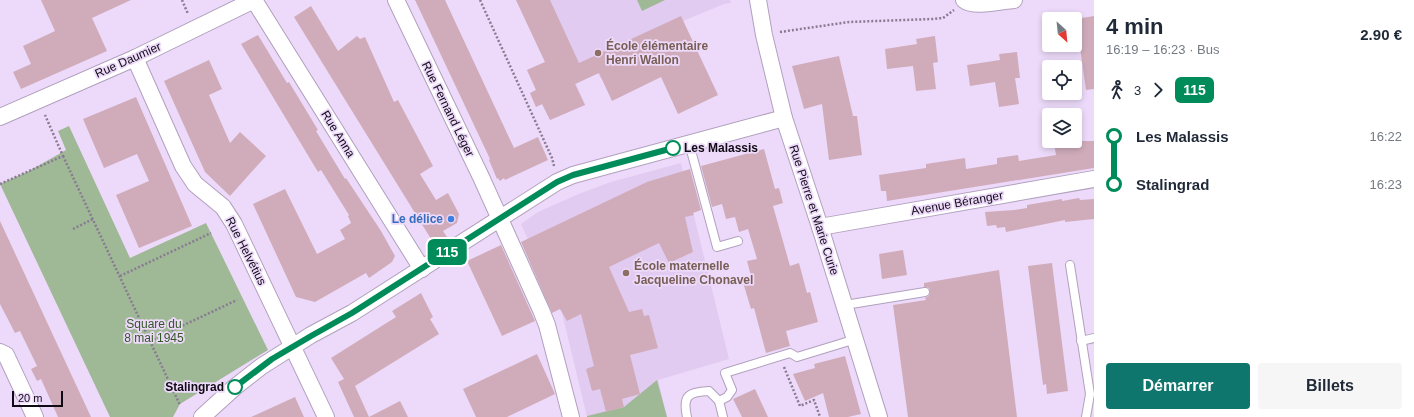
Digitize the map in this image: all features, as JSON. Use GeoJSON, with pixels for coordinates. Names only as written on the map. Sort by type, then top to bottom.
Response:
{"type":"FeatureCollection","features":[{"type":"Feature","properties":{"kind":"street","name":"Rue Daumier"},"geometry":{"type":"LineString","coordinates":[[0,117],[135,58],[254,0]]}},
{"type":"Feature","properties":{"kind":"street","name":"Rue Anna"},"geometry":{"type":"LineString","coordinates":[[254,0],[422,269]]}},
{"type":"Feature","properties":{"kind":"street","name":"Rue Fernand Léger"},"geometry":{"type":"LineString","coordinates":[[396,0],[500,218],[541,310],[547,325],[571,417]]}},
{"type":"Feature","properties":{"kind":"street","name":"Rue Pierre et Marie Curie"},"geometry":{"type":"LineString","coordinates":[[758,0],[764,35],[784,118],[856,339],[879,417]]}},
{"type":"Feature","properties":{"kind":"street"},"geometry":{"type":"LineString","coordinates":[[964,0],[965,2],[979,4],[1014,0]]}},
{"type":"Feature","properties":{"kind":"street","name":"Rue Helvétius"},"geometry":{"type":"LineString","coordinates":[[135,58],[183,166],[195,184],[223,207],[234,224],[326,417]]}},
{"type":"Feature","properties":{"kind":"street"},"geometry":{"type":"LineString","coordinates":[[202,417],[235,387],[262,366],[292,346],[352,313],[557,182],[573,175],[784,118]]}},
{"type":"Feature","properties":{"kind":"street","name":"Avenue Béranger"},"geometry":{"type":"LineString","coordinates":[[820,227],[1094,179]]}},
{"type":"Feature","properties":{"kind":"street"},"geometry":{"type":"LineString","coordinates":[[0,352],[6,355],[34,417]]}},
{"type":"Feature","properties":{"kind":"lane"},"geometry":{"type":"LineString","coordinates":[[689,143],[717,247],[738,241]]}},
{"type":"Feature","properties":{"kind":"lane"},"geometry":{"type":"LineString","coordinates":[[1070,265],[1090,394],[1086,417]]}},
{"type":"Feature","properties":{"kind":"lane"},"geometry":{"type":"LineString","coordinates":[[845,305],[925,292]]}},
{"type":"Feature","properties":{"kind":"lane"},"geometry":{"type":"LineString","coordinates":[[1081,340],[1094,338]]}},
{"type":"Feature","properties":{"kind":"lane"},"geometry":{"type":"LineString","coordinates":[[719,401],[727,397],[732,390],[725,373],[790,353],[797,357],[856,339]]}},
{"type":"Feature","properties":{"kind":"lane"},"geometry":{"type":"LineString","coordinates":[[687,417],[684,406],[688,397],[694,392],[709,391],[719,401],[723,417]]}},
{"type":"Feature","properties":{"kind":"path"},"geometry":{"type":"LineString","coordinates":[[480,0],[552,158],[557,182]]}},
{"type":"Feature","properties":{"kind":"path"},"geometry":{"type":"LineString","coordinates":[[764,35],[849,22],[939,19]]}},
{"type":"Feature","properties":{"kind":"path"},"geometry":{"type":"LineString","coordinates":[[38,100],[180,404]]}},
{"type":"Feature","properties":{"kind":"path"},"geometry":{"type":"LineString","coordinates":[[0,184],[63,156]]}},
{"type":"Feature","properties":{"kind":"path"},"geometry":{"type":"LineString","coordinates":[[73,229],[93,218]]}},
{"type":"Feature","properties":{"kind":"path"},"geometry":{"type":"LineString","coordinates":[[120,276],[211,233]]}},
{"type":"Feature","properties":{"kind":"path"},"geometry":{"type":"LineString","coordinates":[[150,341],[237,300]]}},
{"type":"Feature","properties":{"kind":"path"},"geometry":{"type":"LineString","coordinates":[[780,356],[800,406],[814,400],[820,417]]}},
{"type":"Feature","properties":{"kind":"shaded area","name":"École élémentaire Henri Wallon"},"geometry":{"type":"Polygon","coordinates":[[[516,0],[730,0],[731,3],[724,4],[683,21],[676,44],[601,79],[598,73],[576,84],[585,105],[550,120],[543,104],[536,107],[530,93],[536,90],[527,70],[545,62],[516,0]]]}},
{"type":"Feature","properties":{"kind":"shaded area","name":"École maternelle Jacqueline Chonavel"},"geometry":{"type":"Polygon","coordinates":[[[681,163],[729,359],[658,380],[667,417],[587,417],[562,313],[521,224],[538,212],[581,193],[611,182],[681,163]]]}},
{"type":"Feature","properties":{"kind":"green space"},"geometry":{"type":"Polygon","coordinates":[[[637,0],[665,0],[642,11],[637,0]]]}},
{"type":"Feature","properties":{"kind":"green space","name":"Square du 8 mai 1945"},"geometry":{"type":"Polygon","coordinates":[[[69,126],[130,258],[206,223],[268,350],[180,404],[173,417],[110,417],[0,184],[29,171],[66,150],[58,131],[69,126]]]}},
{"type":"Feature","properties":{"kind":"green space"},"geometry":{"type":"Polygon","coordinates":[[[657,380],[667,417],[587,417],[624,407],[657,380]]]}},
{"type":"Feature","properties":{"kind":"building"},"geometry":{"type":"Polygon","coordinates":[[[41,0],[131,0],[92,18],[107,51],[21,89],[13,72],[31,64],[23,46],[55,31],[41,0]]]}},
{"type":"Feature","properties":{"kind":"building"},"geometry":{"type":"Polygon","coordinates":[[[415,0],[445,0],[514,148],[538,137],[548,160],[505,180],[504,178],[500,181],[498,178],[497,179],[489,160],[490,159],[415,0]]]}},
{"type":"Feature","properties":{"kind":"building"},"geometry":{"type":"Polygon","coordinates":[[[516,0],[550,0],[579,63],[681,16],[718,95],[678,114],[661,77],[612,101],[599,73],[575,84],[585,105],[550,120],[542,104],[536,107],[530,93],[536,90],[527,70],[545,62],[516,0]]]}},
{"type":"Feature","properties":{"kind":"building"},"geometry":{"type":"Polygon","coordinates":[[[311,6],[338,51],[357,36],[360,39],[365,37],[394,102],[398,100],[433,166],[420,174],[436,200],[448,193],[459,214],[457,223],[443,231],[449,240],[445,242],[431,239],[294,17],[311,6]]]}},
{"type":"Feature","properties":{"kind":"building"},"geometry":{"type":"Polygon","coordinates":[[[1094,16],[1094,89],[1086,90],[1081,52],[1082,52],[1082,18],[1094,16]]]}},
{"type":"Feature","properties":{"kind":"building"},"geometry":{"type":"Polygon","coordinates":[[[258,35],[318,130],[316,131],[345,179],[346,178],[381,231],[395,256],[392,262],[369,278],[366,273],[315,302],[296,297],[253,204],[285,189],[317,254],[345,239],[340,230],[351,223],[348,216],[349,215],[321,170],[318,172],[241,44],[258,35]]]}},
{"type":"Feature","properties":{"kind":"building"},"geometry":{"type":"Polygon","coordinates":[[[935,36],[938,62],[933,63],[936,89],[916,91],[913,66],[887,69],[885,49],[917,44],[916,39],[935,36]]]}},
{"type":"Feature","properties":{"kind":"building"},"geometry":{"type":"Polygon","coordinates":[[[1017,52],[1020,78],[1015,78],[1019,104],[999,107],[995,82],[970,86],[967,65],[1000,60],[999,54],[1017,52]]]}},
{"type":"Feature","properties":{"kind":"building"},"geometry":{"type":"Polygon","coordinates":[[[839,56],[853,116],[857,116],[862,155],[829,160],[822,104],[804,109],[792,66],[839,56]]]}},
{"type":"Feature","properties":{"kind":"building"},"geometry":{"type":"Polygon","coordinates":[[[209,60],[222,89],[209,95],[230,143],[240,132],[266,156],[230,196],[205,172],[164,81],[209,60]]]}},
{"type":"Feature","properties":{"kind":"building"},"geometry":{"type":"Polygon","coordinates":[[[136,97],[192,226],[139,248],[116,195],[149,181],[137,154],[104,168],[83,119],[136,97]]]}},
{"type":"Feature","properties":{"kind":"building"},"geometry":{"type":"Polygon","coordinates":[[[1082,141],[1094,141],[1094,168],[887,201],[886,191],[881,191],[879,175],[926,168],[926,164],[965,158],[966,169],[997,164],[997,158],[1018,155],[1019,161],[1056,155],[1055,148],[1082,148],[1082,141]]]}},
{"type":"Feature","properties":{"kind":"building"},"geometry":{"type":"Polygon","coordinates":[[[764,149],[775,189],[779,188],[783,203],[773,206],[790,266],[799,263],[807,293],[810,292],[818,322],[786,331],[790,346],[766,353],[754,308],[751,309],[742,279],[751,276],[747,261],[757,259],[748,229],[739,232],[735,217],[726,219],[722,204],[712,207],[701,166],[764,149]]]}},
{"type":"Feature","properties":{"kind":"building"},"geometry":{"type":"Polygon","coordinates":[[[690,169],[701,210],[693,213],[694,215],[685,217],[693,252],[669,263],[659,243],[609,267],[629,312],[642,309],[644,316],[649,315],[658,348],[630,355],[640,394],[622,399],[624,407],[606,412],[600,389],[592,391],[586,369],[594,366],[581,314],[567,321],[560,309],[552,313],[521,242],[647,182],[690,169]]]}},
{"type":"Feature","properties":{"kind":"building"},"geometry":{"type":"Polygon","coordinates":[[[1079,198],[1080,200],[1094,199],[1094,219],[1065,222],[1065,220],[1006,232],[1005,227],[997,228],[996,225],[987,226],[985,212],[1014,210],[1027,208],[1027,205],[1062,199],[1062,201],[1079,198]]]}},
{"type":"Feature","properties":{"kind":"building"},"geometry":{"type":"Polygon","coordinates":[[[0,221],[91,417],[58,417],[41,379],[37,381],[31,369],[37,366],[20,331],[15,333],[0,304],[0,221]]]}},
{"type":"Feature","properties":{"kind":"building"},"geometry":{"type":"Polygon","coordinates":[[[501,245],[535,321],[502,336],[467,261],[501,245]]]}},
{"type":"Feature","properties":{"kind":"building"},"geometry":{"type":"Polygon","coordinates":[[[903,250],[907,275],[882,279],[879,254],[903,250]]]}},
{"type":"Feature","properties":{"kind":"building"},"geometry":{"type":"Polygon","coordinates":[[[1052,263],[1068,391],[1047,394],[1046,384],[1043,385],[1028,266],[1052,263]]]}},
{"type":"Feature","properties":{"kind":"building"},"geometry":{"type":"Polygon","coordinates":[[[999,270],[1017,417],[908,417],[893,305],[926,300],[925,298],[929,296],[930,292],[929,288],[924,287],[924,283],[999,270]]]}},
{"type":"Feature","properties":{"kind":"building"},"geometry":{"type":"Polygon","coordinates":[[[421,293],[433,317],[430,319],[439,334],[355,386],[369,417],[354,417],[338,382],[344,379],[331,358],[396,317],[392,311],[421,293]]]}},
{"type":"Feature","properties":{"kind":"building"},"geometry":{"type":"Polygon","coordinates":[[[537,354],[555,394],[507,417],[476,417],[463,389],[537,354]]]}},
{"type":"Feature","properties":{"kind":"building"},"geometry":{"type":"Polygon","coordinates":[[[845,356],[861,414],[848,417],[829,417],[823,393],[805,401],[793,374],[815,368],[814,364],[845,356]]]}},
{"type":"Feature","properties":{"kind":"building"},"geometry":{"type":"Polygon","coordinates":[[[755,389],[768,417],[742,417],[733,399],[755,389]]]}},
{"type":"Feature","properties":{"kind":"building"},"geometry":{"type":"Polygon","coordinates":[[[295,397],[304,417],[251,417],[295,397]]]}},
{"type":"Feature","properties":{"kind":"building"},"geometry":{"type":"Polygon","coordinates":[[[400,401],[408,417],[369,417],[400,401]]]}},
{"type":"Feature","properties":{"kind":"bus line","name":"115"},"geometry":{"type":"LineString","coordinates":[[235,387],[262,366],[292,346],[352,313],[557,182],[573,175],[673,148]]}},
{"type":"Feature","properties":{"kind":"place","name":"École élémentaire Henri Wallon"},"geometry":{"type":"Point","coordinates":[598,53]}},
{"type":"Feature","properties":{"kind":"place","name":"Les Malassis"},"geometry":{"type":"Point","coordinates":[673,148]}},
{"type":"Feature","properties":{"kind":"place","name":"Le délice"},"geometry":{"type":"Point","coordinates":[451,219]}},
{"type":"Feature","properties":{"kind":"place","name":"École maternelle Jacqueline Chonavel"},"geometry":{"type":"Point","coordinates":[626,273]}},
{"type":"Feature","properties":{"kind":"place","name":"Stalingrad"},"geometry":{"type":"Point","coordinates":[235,387]}}]}
